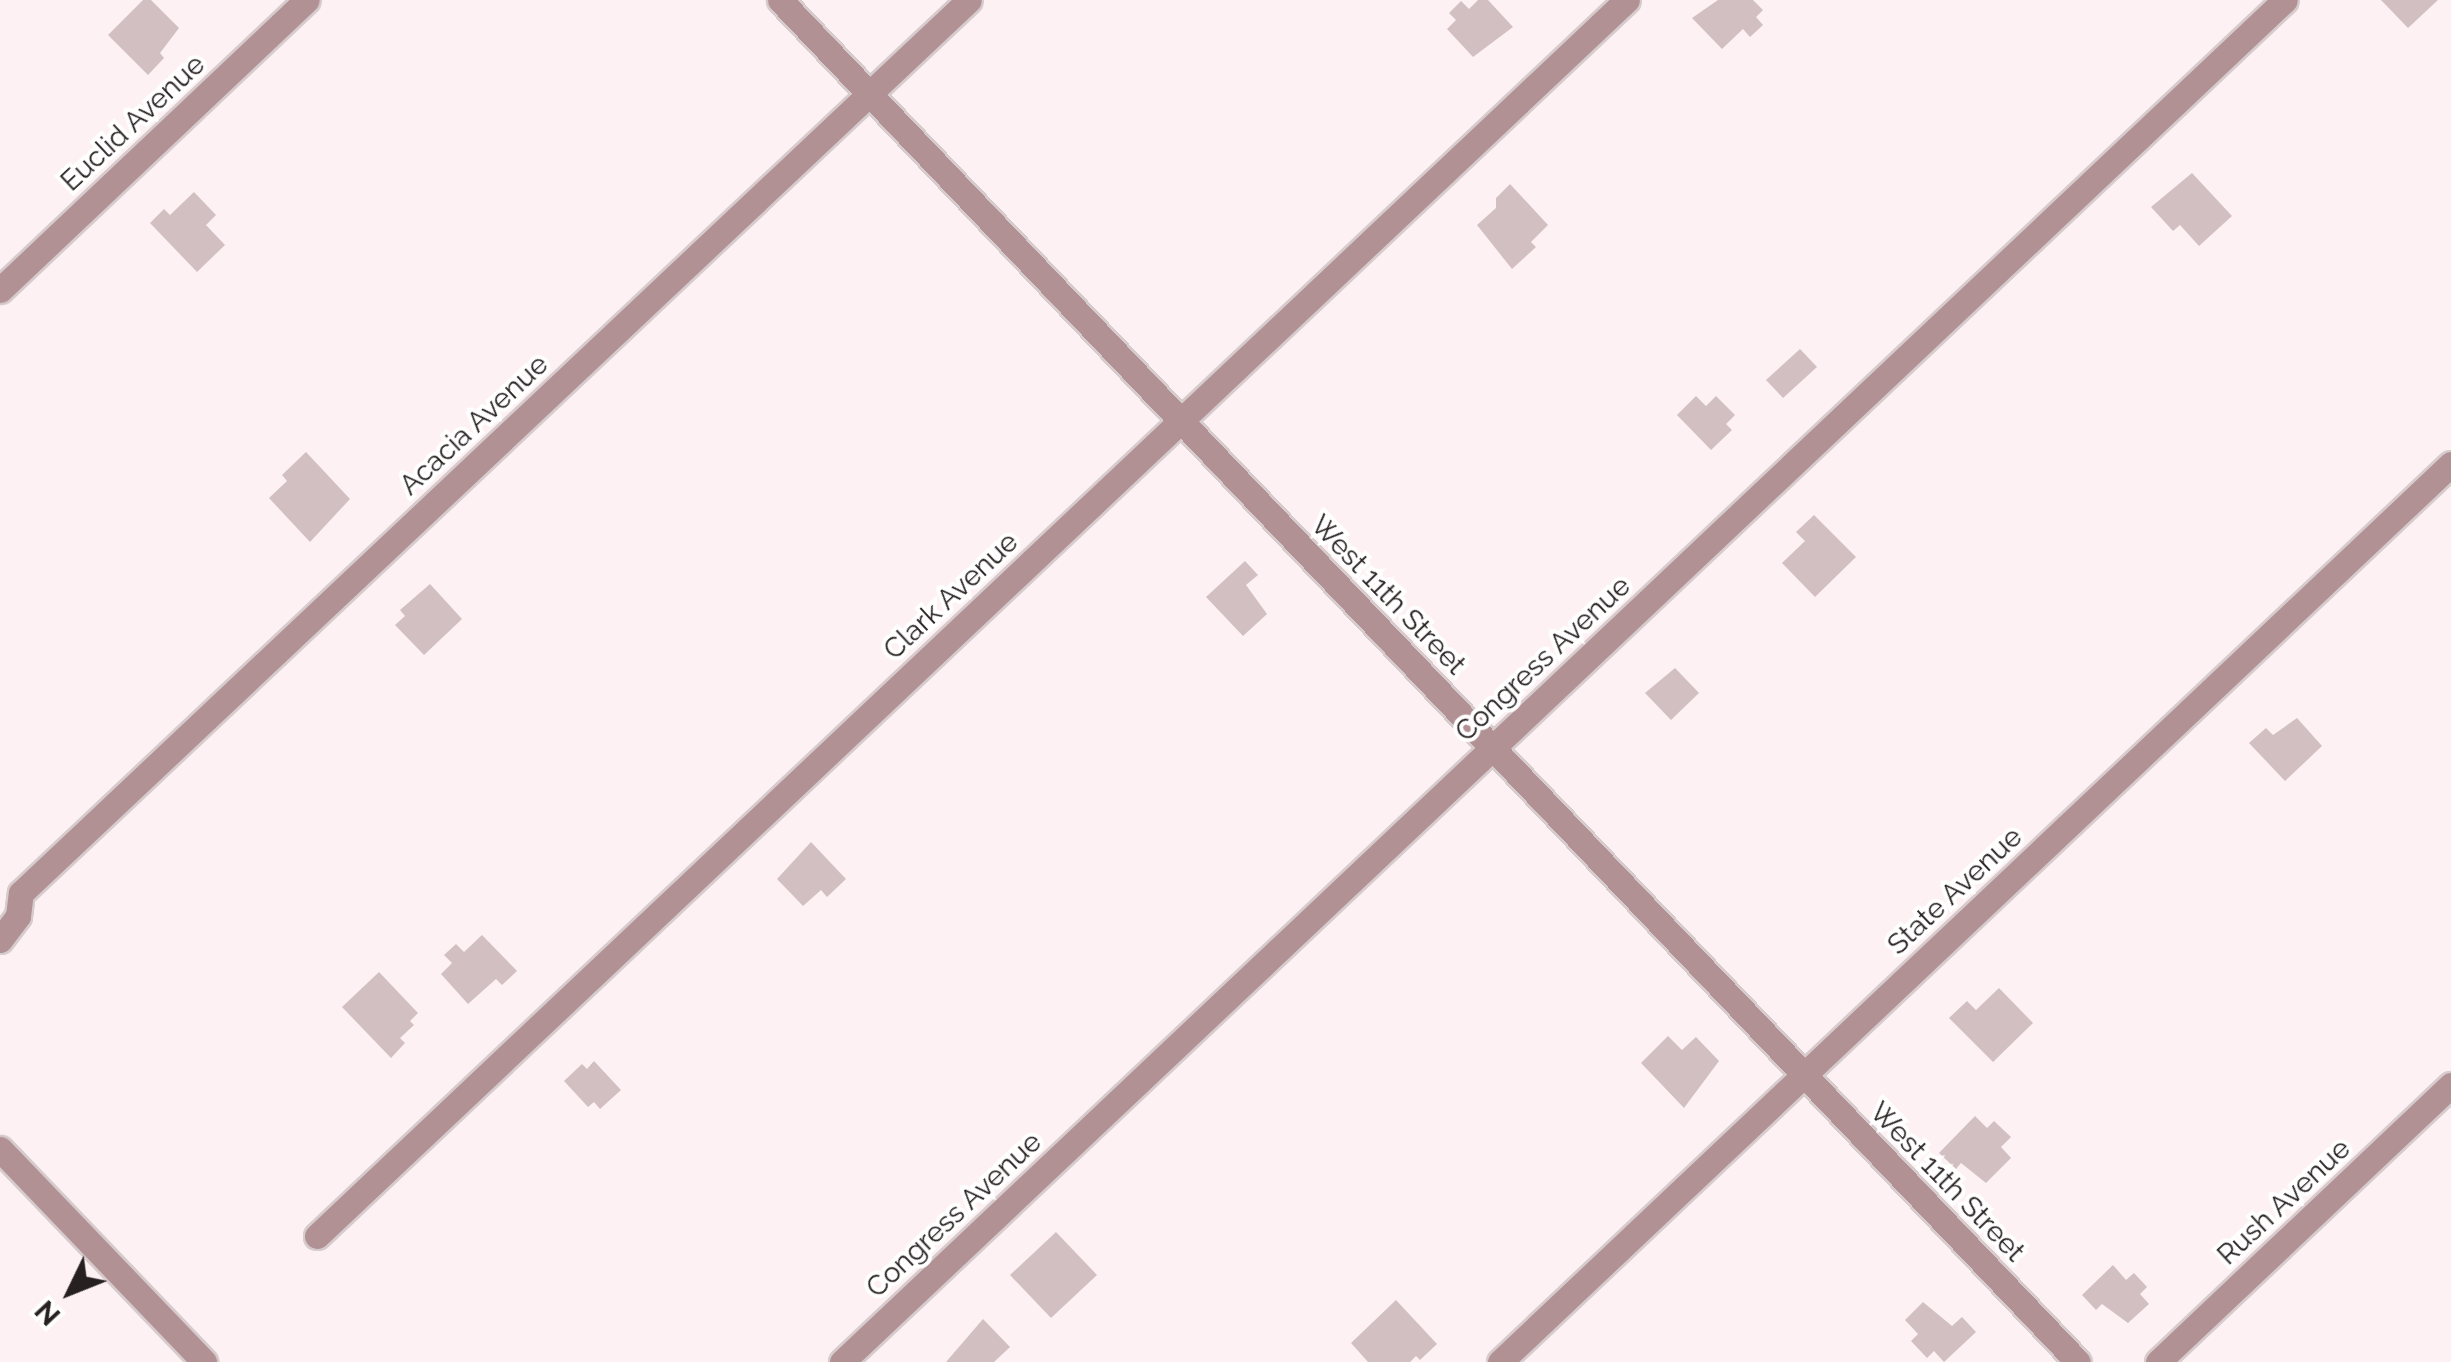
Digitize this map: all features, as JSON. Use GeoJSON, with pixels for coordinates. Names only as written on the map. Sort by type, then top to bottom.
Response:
{"type":"FeatureCollection","features":[{"type":"Feature","properties":{"kind":"street","name":"Euclid Avenue"},"geometry":{"type":"LineString","coordinates":[[0,290],[307,0]]}},
{"type":"Feature","properties":{"kind":"street","name":"West 11th Street"},"geometry":{"type":"LineString","coordinates":[[780,0],[2078,1362]]}},
{"type":"Feature","properties":{"kind":"street","name":"Acacia Avenue"},"geometry":{"type":"LineString","coordinates":[[0,940],[18,916],[20,893],[968,0]]}},
{"type":"Feature","properties":{"kind":"street","name":"Clark Avenue"},"geometry":{"type":"LineString","coordinates":[[317,1236],[1627,0]]}},
{"type":"Feature","properties":{"kind":"street","name":"Congress Avenue"},"geometry":{"type":"LineString","coordinates":[[842,1362],[2285,0]]}},
{"type":"Feature","properties":{"kind":"street","name":"State Avenue"},"geometry":{"type":"LineString","coordinates":[[1500,1362],[2451,464]]}},
{"type":"Feature","properties":{"kind":"street","name":"Rush Avenue"},"geometry":{"type":"LineString","coordinates":[[2158,1362],[2451,1086]]}},
{"type":"Feature","properties":{"kind":"street"},"geometry":{"type":"LineString","coordinates":[[0,1149],[204,1362]]}},
{"type":"Feature","properties":{"kind":"building"},"geometry":{"type":"Polygon","coordinates":[[[143,0],[151,0],[179,28],[160,53],[164,58],[148,75],[108,35],[143,0]]]}},
{"type":"Feature","properties":{"kind":"building"},"geometry":{"type":"Polygon","coordinates":[[[1478,0],[1488,0],[1513,27],[1473,57],[1447,29],[1456,20],[1449,13],[1461,1],[1469,9],[1478,0]]]}},
{"type":"Feature","properties":{"kind":"building"},"geometry":{"type":"Polygon","coordinates":[[[1718,0],[1753,0],[1763,10],[1756,17],[1763,25],[1750,37],[1743,29],[1722,49],[1692,18],[1718,0]]]}},
{"type":"Feature","properties":{"kind":"building"},"geometry":{"type":"Polygon","coordinates":[[[2381,0],[2438,0],[2408,28],[2381,0]]]}},
{"type":"Feature","properties":{"kind":"building"},"geometry":{"type":"Polygon","coordinates":[[[2192,173],[2232,216],[2199,246],[2180,225],[2173,231],[2151,207],[2192,173]]]}},
{"type":"Feature","properties":{"kind":"building"},"geometry":{"type":"Polygon","coordinates":[[[1510,184],[1548,225],[1531,242],[1536,247],[1512,269],[1477,225],[1496,208],[1496,198],[1510,184]]]}},
{"type":"Feature","properties":{"kind":"building"},"geometry":{"type":"Polygon","coordinates":[[[194,192],[216,215],[206,225],[225,245],[197,272],[150,223],[164,209],[170,215],[194,192]]]}},
{"type":"Feature","properties":{"kind":"building"},"geometry":{"type":"Polygon","coordinates":[[[1800,349],[1817,367],[1783,398],[1766,380],[1800,349]]]}},
{"type":"Feature","properties":{"kind":"building"},"geometry":{"type":"Polygon","coordinates":[[[1696,396],[1706,406],[1716,396],[1735,415],[1726,424],[1732,430],[1711,450],[1677,415],[1696,396]]]}},
{"type":"Feature","properties":{"kind":"building"},"geometry":{"type":"Polygon","coordinates":[[[306,452],[350,499],[310,542],[269,498],[287,481],[282,475],[306,452]]]}},
{"type":"Feature","properties":{"kind":"building"},"geometry":{"type":"Polygon","coordinates":[[[1814,515],[1856,557],[1815,597],[1782,563],[1805,541],[1796,532],[1814,515]]]}},
{"type":"Feature","properties":{"kind":"building"},"geometry":{"type":"Polygon","coordinates":[[[1245,561],[1258,575],[1246,585],[1267,614],[1243,636],[1206,597],[1245,561]]]}},
{"type":"Feature","properties":{"kind":"building"},"geometry":{"type":"Polygon","coordinates":[[[430,584],[462,619],[424,655],[395,625],[405,616],[400,610],[430,584]]]}},
{"type":"Feature","properties":{"kind":"building"},"geometry":{"type":"Polygon","coordinates":[[[1675,668],[1699,693],[1671,720],[1645,693],[1675,668]]]}},
{"type":"Feature","properties":{"kind":"building"},"geometry":{"type":"Polygon","coordinates":[[[2297,718],[2322,746],[2285,781],[2249,743],[2266,728],[2273,735],[2297,718]]]}},
{"type":"Feature","properties":{"kind":"building"},"geometry":{"type":"Polygon","coordinates":[[[811,842],[846,879],[827,897],[821,890],[803,906],[777,879],[811,842]]]}},
{"type":"Feature","properties":{"kind":"building"},"geometry":{"type":"Polygon","coordinates":[[[482,935],[517,971],[502,985],[496,979],[468,1004],[441,974],[452,963],[444,955],[456,944],[464,952],[482,935]]]}},
{"type":"Feature","properties":{"kind":"building"},"geometry":{"type":"Polygon","coordinates":[[[379,972],[418,1013],[410,1021],[414,1025],[400,1038],[405,1043],[391,1058],[342,1007],[379,972]]]}},
{"type":"Feature","properties":{"kind":"building"},"geometry":{"type":"Polygon","coordinates":[[[1999,988],[2033,1023],[1993,1062],[1949,1018],[1967,1001],[1976,1010],[1999,988]]]}},
{"type":"Feature","properties":{"kind":"building"},"geometry":{"type":"Polygon","coordinates":[[[1668,1036],[1682,1050],[1696,1037],[1719,1061],[1684,1108],[1641,1063],[1668,1036]]]}},
{"type":"Feature","properties":{"kind":"building"},"geometry":{"type":"Polygon","coordinates":[[[594,1061],[621,1090],[600,1109],[594,1102],[588,1107],[564,1081],[582,1064],[587,1069],[594,1061]]]}},
{"type":"Feature","properties":{"kind":"building"},"geometry":{"type":"Polygon","coordinates":[[[1975,1116],[1987,1128],[1994,1121],[2011,1137],[2001,1147],[2011,1158],[1986,1183],[1961,1163],[1956,1169],[1939,1153],[1975,1116]]]}},
{"type":"Feature","properties":{"kind":"building"},"geometry":{"type":"Polygon","coordinates":[[[1056,1232],[1097,1275],[1051,1318],[1010,1275],[1056,1232]]]}},
{"type":"Feature","properties":{"kind":"building"},"geometry":{"type":"Polygon","coordinates":[[[2113,1265],[2126,1280],[2134,1273],[2147,1287],[2140,1294],[2149,1304],[2128,1323],[2102,1304],[2096,1310],[2082,1295],[2113,1265]]]}},
{"type":"Feature","properties":{"kind":"building"},"geometry":{"type":"Polygon","coordinates":[[[1396,1300],[1437,1344],[1420,1360],[1416,1356],[1410,1362],[1368,1362],[1351,1343],[1396,1300]]]}},
{"type":"Feature","properties":{"kind":"building"},"geometry":{"type":"Polygon","coordinates":[[[1923,1302],[1952,1326],[1962,1317],[1976,1332],[1944,1362],[1934,1351],[1927,1358],[1911,1341],[1918,1334],[1905,1320],[1923,1302]]]}},
{"type":"Feature","properties":{"kind":"building"},"geometry":{"type":"Polygon","coordinates":[[[983,1319],[1010,1347],[994,1362],[946,1362],[983,1319]]]}}]}
